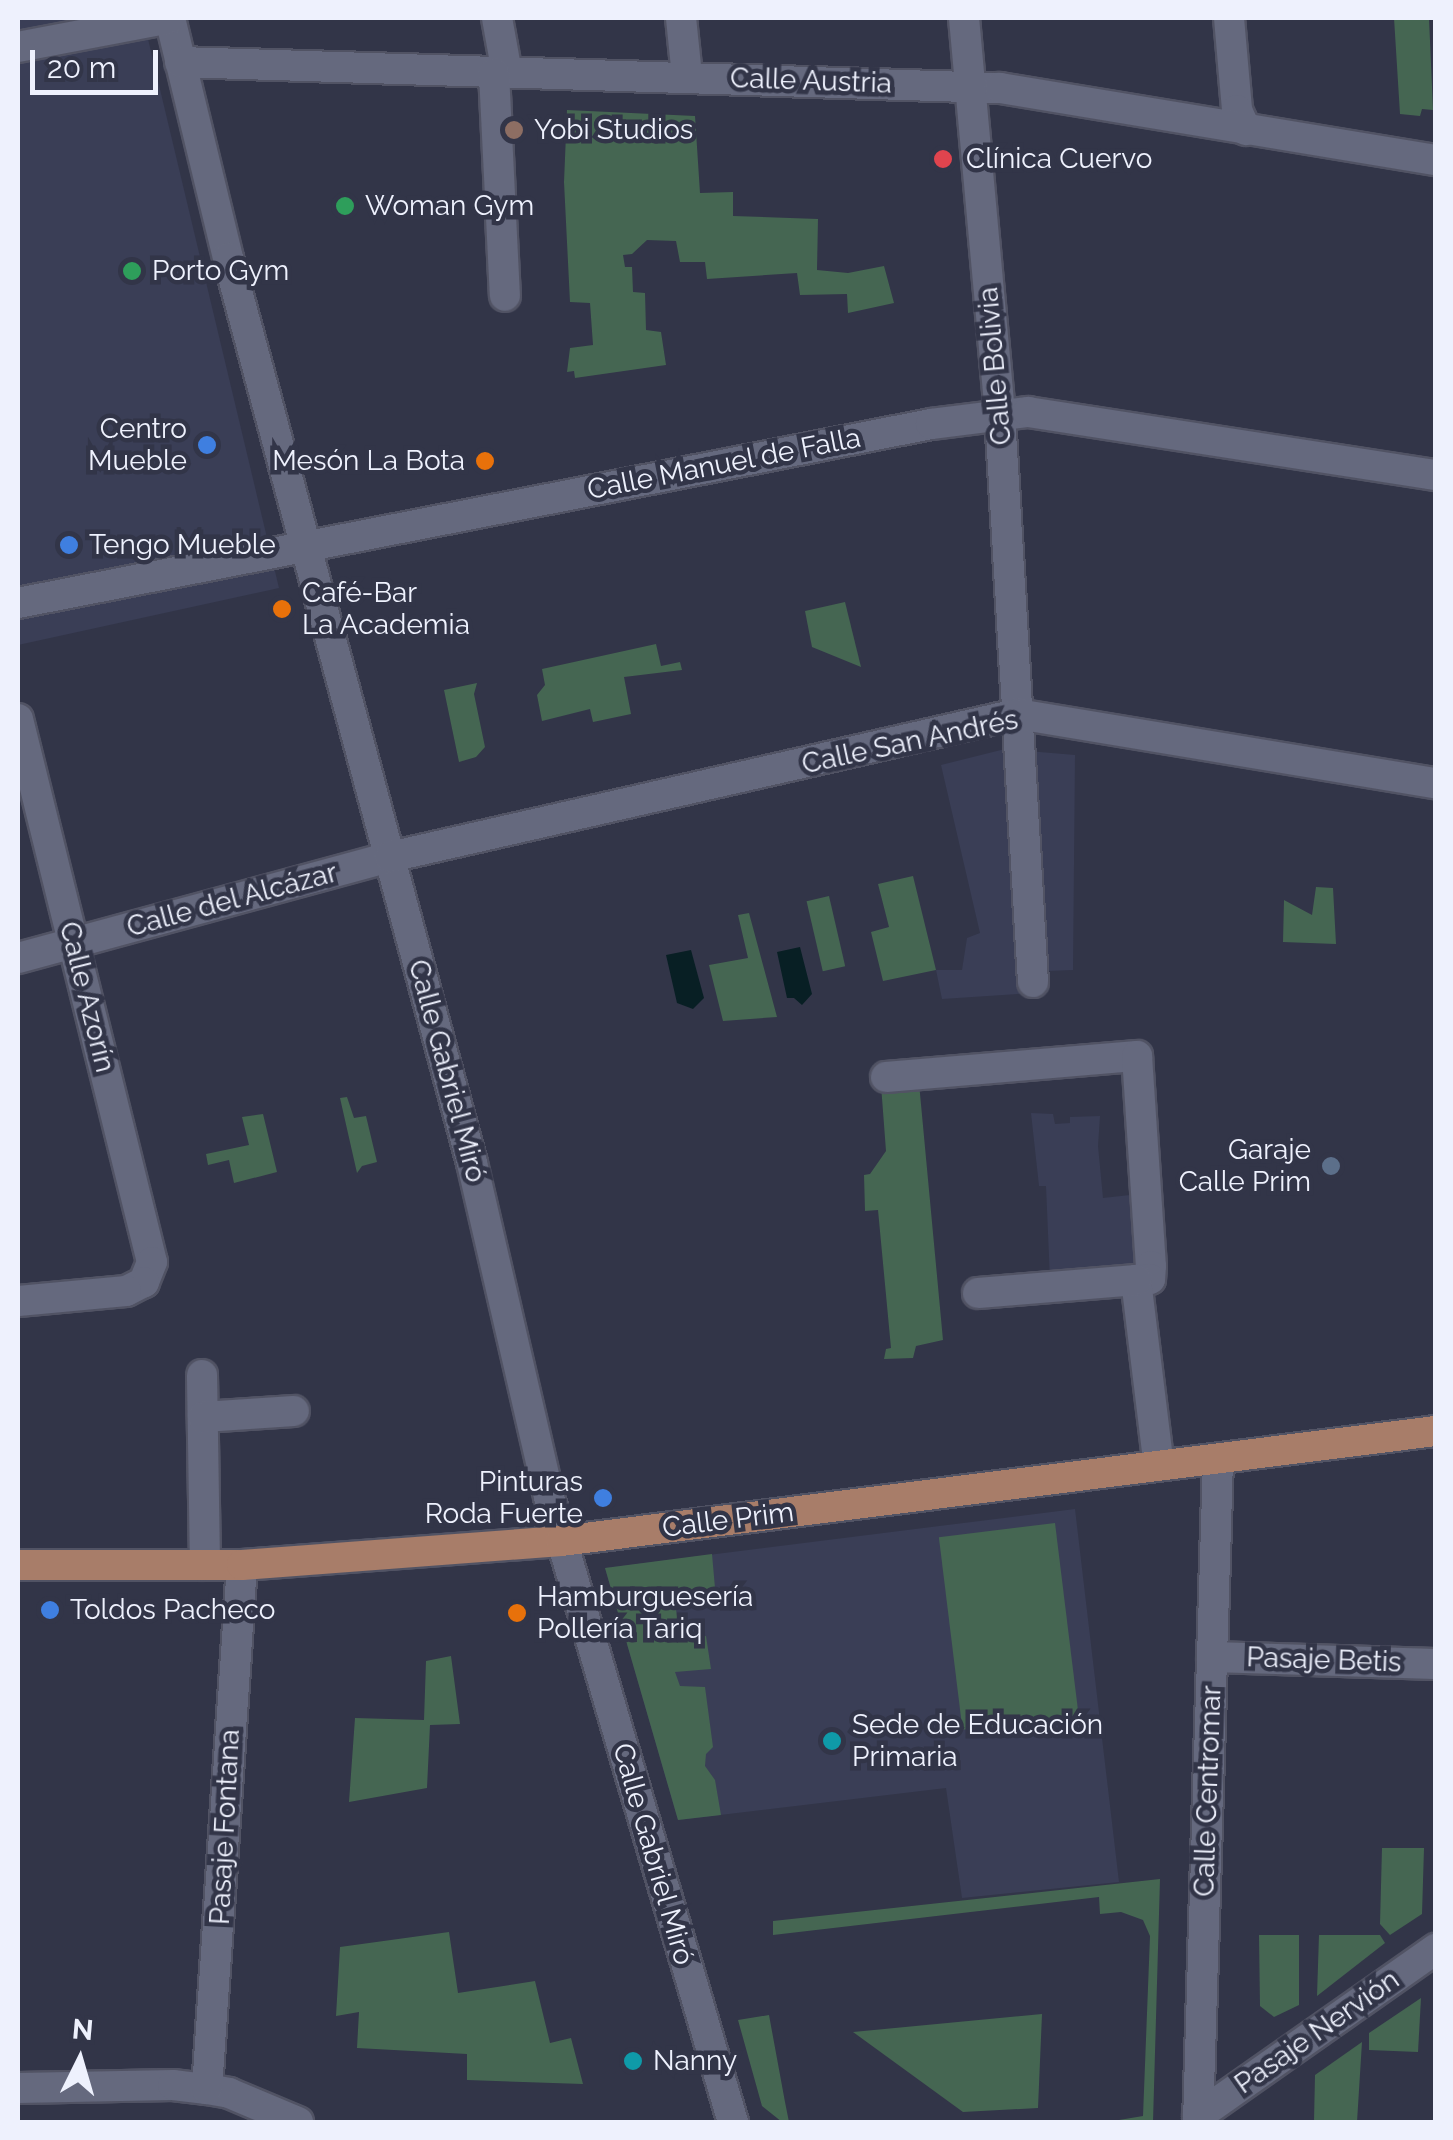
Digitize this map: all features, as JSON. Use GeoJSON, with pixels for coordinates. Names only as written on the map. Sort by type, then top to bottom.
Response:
{"type":"FeatureCollection","features":[{"type":"Feature","properties":{"kind":"main road","name":"Calle Prim"},"geometry":{"type":"LineString","coordinates":[[18,1565],[242,1565],[561,1540],[1436,1431]]}},
{"type":"Feature","properties":{"kind":"street"},"geometry":{"type":"LineString","coordinates":[[18,47],[170,18]]}},
{"type":"Feature","properties":{"kind":"street","name":"Calle Gabriel Miró"},"geometry":{"type":"LineString","coordinates":[[170,18],[304,544],[472,1163],[561,1540],[733,2122]]}},
{"type":"Feature","properties":{"kind":"street"},"geometry":{"type":"LineString","coordinates":[[497,18],[505,296]]}},
{"type":"Feature","properties":{"kind":"street"},"geometry":{"type":"LineString","coordinates":[[681,18],[687,76]]}},
{"type":"Feature","properties":{"kind":"street","name":"Calle Bolivia"},"geometry":{"type":"LineString","coordinates":[[964,18],[1000,415],[1034,982]]}},
{"type":"Feature","properties":{"kind":"street"},"geometry":{"type":"LineString","coordinates":[[1229,18],[1235,99],[1246,130]]}},
{"type":"Feature","properties":{"kind":"street","name":"Calle Austria"},"geometry":{"type":"LineString","coordinates":[[180,62],[970,87],[1436,160]]}},
{"type":"Feature","properties":{"kind":"street","name":"Calle Manuel de Falla"},"geometry":{"type":"LineString","coordinates":[[18,603],[930,424],[1000,415],[1062,415],[1436,475]]}},
{"type":"Feature","properties":{"kind":"street","name":"Calle San Andrés"},"geometry":{"type":"LineString","coordinates":[[390,857],[1017,714],[1436,783]]}},
{"type":"Feature","properties":{"kind":"street","name":"Calle Azorín"},"geometry":{"type":"LineString","coordinates":[[18,719],[22,757],[74,943],[151,1254],[149,1275],[126,1291],[18,1301]]}},
{"type":"Feature","properties":{"kind":"street","name":"Calle del Alcázar"},"geometry":{"type":"LineString","coordinates":[[18,958],[390,857]]}},
{"type":"Feature","properties":{"kind":"street"},"geometry":{"type":"LineString","coordinates":[[886,1076],[1137,1056],[1150,1279],[978,1294]]}},
{"type":"Feature","properties":{"kind":"street"},"geometry":{"type":"LineString","coordinates":[[1136,1280],[1159,1466]]}},
{"type":"Feature","properties":{"kind":"street"},"geometry":{"type":"LineString","coordinates":[[202,1376],[205,1565]]}},
{"type":"Feature","properties":{"kind":"street"},"geometry":{"type":"LineString","coordinates":[[202,1417],[294,1411]]}},
{"type":"Feature","properties":{"kind":"street","name":"Calle Centromar"},"geometry":{"type":"LineString","coordinates":[[1198,2119],[1218,1459]]}},
{"type":"Feature","properties":{"kind":"street","name":"Pasaje Fontana"},"geometry":{"type":"LineString","coordinates":[[207,2088],[242,1565]]}},
{"type":"Feature","properties":{"kind":"street","name":"Pasaje Betis"},"geometry":{"type":"LineString","coordinates":[[1212,1656],[1436,1664]]}},
{"type":"Feature","properties":{"kind":"street","name":"Pasaje Nervión"},"geometry":{"type":"LineString","coordinates":[[1198,2119],[1436,1949]]}},
{"type":"Feature","properties":{"kind":"street"},"geometry":{"type":"LineString","coordinates":[[18,2088],[207,2088],[229,2092],[298,2122]]}},
{"type":"Feature","properties":{"kind":"shaded area"},"geometry":{"type":"Polygon","coordinates":[[[18,18],[143,18],[279,588],[18,645],[18,18]]]}},
{"type":"Feature","properties":{"kind":"shaded area"},"geometry":{"type":"Polygon","coordinates":[[[1005,749],[1075,755],[1073,970],[1047,971],[1048,992],[942,999],[936,970],[962,970],[967,938],[980,933],[941,765],[1005,749]]]}},
{"type":"Feature","properties":{"kind":"shaded area"},"geometry":{"type":"Polygon","coordinates":[[[800,947],[812,994],[802,1005],[787,998],[777,952],[800,947]]]}},
{"type":"Feature","properties":{"kind":"shaded area"},"geometry":{"type":"Polygon","coordinates":[[[691,950],[704,998],[693,1009],[677,1003],[666,955],[691,950]]]}},
{"type":"Feature","properties":{"kind":"shaded area"},"geometry":{"type":"Polygon","coordinates":[[[1031,1113],[1053,1114],[1055,1124],[1070,1123],[1070,1117],[1100,1116],[1098,1146],[1103,1198],[1139,1194],[1142,1271],[1050,1280],[1046,1186],[1039,1186],[1031,1113]]]}},
{"type":"Feature","properties":{"kind":"shaded area"},"geometry":{"type":"Polygon","coordinates":[[[1075,1509],[1119,1882],[962,1898],[946,1788],[678,1820],[605,1568],[1075,1509]]]}},
{"type":"Feature","properties":{"kind":"green space"},"geometry":{"type":"Polygon","coordinates":[[[1394,18],[1429,18],[1433,110],[1422,109],[1420,116],[1400,114],[1394,18]]]}},
{"type":"Feature","properties":{"kind":"green space"},"geometry":{"type":"Polygon","coordinates":[[[567,110],[695,116],[700,193],[733,192],[733,216],[818,219],[817,270],[848,273],[884,266],[894,303],[848,313],[847,294],[800,295],[797,273],[707,279],[705,262],[680,262],[676,241],[647,240],[632,254],[623,255],[625,267],[632,267],[633,292],[645,293],[646,330],[661,332],[666,365],[575,378],[574,371],[567,372],[570,348],[593,345],[590,303],[570,302],[564,182],[567,110]]]}},
{"type":"Feature","properties":{"kind":"green space"},"geometry":{"type":"Polygon","coordinates":[[[845,602],[861,667],[812,647],[805,611],[845,602]]]}},
{"type":"Feature","properties":{"kind":"green space"},"geometry":{"type":"Polygon","coordinates":[[[656,644],[661,666],[680,662],[682,670],[624,677],[631,714],[593,722],[590,709],[542,721],[537,695],[545,685],[542,669],[656,644]]]}},
{"type":"Feature","properties":{"kind":"green space"},"geometry":{"type":"Polygon","coordinates":[[[477,683],[474,694],[485,747],[476,757],[459,762],[444,690],[477,683]]]}},
{"type":"Feature","properties":{"kind":"green space"},"geometry":{"type":"Polygon","coordinates":[[[913,876],[936,970],[883,981],[871,932],[889,927],[878,884],[913,876]]]}},
{"type":"Feature","properties":{"kind":"green space"},"geometry":{"type":"Polygon","coordinates":[[[1316,887],[1333,888],[1336,944],[1283,942],[1284,900],[1312,915],[1316,887]]]}},
{"type":"Feature","properties":{"kind":"green space"},"geometry":{"type":"Polygon","coordinates":[[[829,896],[845,966],[823,971],[807,901],[829,896]]]}},
{"type":"Feature","properties":{"kind":"green space"},"geometry":{"type":"Polygon","coordinates":[[[749,913],[777,1017],[723,1021],[709,965],[748,958],[738,915],[749,913]]]}},
{"type":"Feature","properties":{"kind":"green space"},"geometry":{"type":"Polygon","coordinates":[[[919,1083],[943,1340],[916,1346],[913,1358],[884,1359],[886,1349],[891,1348],[878,1210],[865,1211],[864,1175],[870,1174],[886,1151],[881,1085],[919,1083]]]}},
{"type":"Feature","properties":{"kind":"green space"},"geometry":{"type":"Polygon","coordinates":[[[347,1097],[354,1118],[366,1116],[377,1162],[362,1166],[357,1173],[340,1098],[347,1097]]]}},
{"type":"Feature","properties":{"kind":"green space"},"geometry":{"type":"Polygon","coordinates":[[[263,1114],[277,1172],[234,1183],[229,1160],[208,1165],[206,1154],[249,1145],[242,1117],[263,1114]]]}},
{"type":"Feature","properties":{"kind":"green space"},"geometry":{"type":"Polygon","coordinates":[[[1055,1523],[1079,1716],[963,1730],[939,1537],[1055,1523]]]}},
{"type":"Feature","properties":{"kind":"green space"},"geometry":{"type":"Polygon","coordinates":[[[712,1554],[715,1588],[674,1594],[680,1639],[706,1636],[711,1669],[675,1672],[680,1686],[705,1687],[713,1747],[706,1754],[705,1766],[715,1780],[721,1815],[678,1820],[605,1568],[712,1554]]]}},
{"type":"Feature","properties":{"kind":"green space"},"geometry":{"type":"Polygon","coordinates":[[[451,1656],[460,1724],[430,1725],[427,1788],[349,1802],[355,1718],[424,1720],[426,1661],[451,1656]]]}},
{"type":"Feature","properties":{"kind":"green space"},"geometry":{"type":"Polygon","coordinates":[[[1382,1848],[1424,1848],[1422,1914],[1390,1935],[1380,1924],[1382,1848]]]}},
{"type":"Feature","properties":{"kind":"green space"},"geometry":{"type":"Polygon","coordinates":[[[1160,1879],[1153,2122],[1119,2120],[1143,2116],[1150,1936],[1143,1920],[1121,1912],[1100,1914],[1099,1897],[773,1935],[773,1921],[1160,1879]]]}},
{"type":"Feature","properties":{"kind":"green space"},"geometry":{"type":"Polygon","coordinates":[[[449,1932],[458,1993],[535,1981],[550,2043],[571,2038],[583,2084],[467,2080],[467,2054],[357,2048],[359,2012],[336,2016],[340,1947],[449,1932]]]}},
{"type":"Feature","properties":{"kind":"green space"},"geometry":{"type":"Polygon","coordinates":[[[1259,1935],[1299,1935],[1299,2005],[1274,2017],[1260,2006],[1259,1935]]]}},
{"type":"Feature","properties":{"kind":"green space"},"geometry":{"type":"Polygon","coordinates":[[[1319,1935],[1380,1935],[1385,1943],[1317,1996],[1319,1935]]]}},
{"type":"Feature","properties":{"kind":"green space"},"geometry":{"type":"Polygon","coordinates":[[[1421,1998],[1418,2052],[1369,2050],[1369,2033],[1421,1998]]]}},
{"type":"Feature","properties":{"kind":"green space"},"geometry":{"type":"Polygon","coordinates":[[[1042,2014],[1038,2108],[963,2112],[853,2032],[1042,2014]]]}},
{"type":"Feature","properties":{"kind":"green space"},"geometry":{"type":"Polygon","coordinates":[[[769,2015],[789,2122],[782,2122],[762,2106],[738,2020],[769,2015]]]}},
{"type":"Feature","properties":{"kind":"green space"},"geometry":{"type":"Polygon","coordinates":[[[1362,2042],[1357,2122],[1314,2122],[1315,2075],[1362,2042]]]}},
{"type":"Feature","properties":{"kind":"place","name":"Yobi Studios"},"geometry":{"type":"Point","coordinates":[514,130]}},
{"type":"Feature","properties":{"kind":"place","name":"Clínica Cuervo"},"geometry":{"type":"Point","coordinates":[943,159]}},
{"type":"Feature","properties":{"kind":"place","name":"Woman Gym"},"geometry":{"type":"Point","coordinates":[345,206]}},
{"type":"Feature","properties":{"kind":"place","name":"Porto Gym"},"geometry":{"type":"Point","coordinates":[132,271]}},
{"type":"Feature","properties":{"kind":"place","name":"Centro Mueble"},"geometry":{"type":"Point","coordinates":[207,445]}},
{"type":"Feature","properties":{"kind":"place","name":"Mesón La Bota"},"geometry":{"type":"Point","coordinates":[485,461]}},
{"type":"Feature","properties":{"kind":"place","name":"Tengo Mueble"},"geometry":{"type":"Point","coordinates":[69,545]}},
{"type":"Feature","properties":{"kind":"place","name":"Café-Bar La Academia"},"geometry":{"type":"Point","coordinates":[282,609]}},
{"type":"Feature","properties":{"kind":"place","name":"Garaje Calle Prim"},"geometry":{"type":"Point","coordinates":[1331,1166]}},
{"type":"Feature","properties":{"kind":"place","name":"Pinturas Roda Fuerte"},"geometry":{"type":"Point","coordinates":[603,1498]}},
{"type":"Feature","properties":{"kind":"place","name":"Toldos Pacheco"},"geometry":{"type":"Point","coordinates":[50,1610]}},
{"type":"Feature","properties":{"kind":"place","name":"Hamburguesería Pollería Tariq"},"geometry":{"type":"Point","coordinates":[517,1613]}},
{"type":"Feature","properties":{"kind":"place","name":"Sede de Educación Primaria"},"geometry":{"type":"Point","coordinates":[832,1741]}},
{"type":"Feature","properties":{"kind":"place","name":"Nanny"},"geometry":{"type":"Point","coordinates":[633,2061]}}]}
